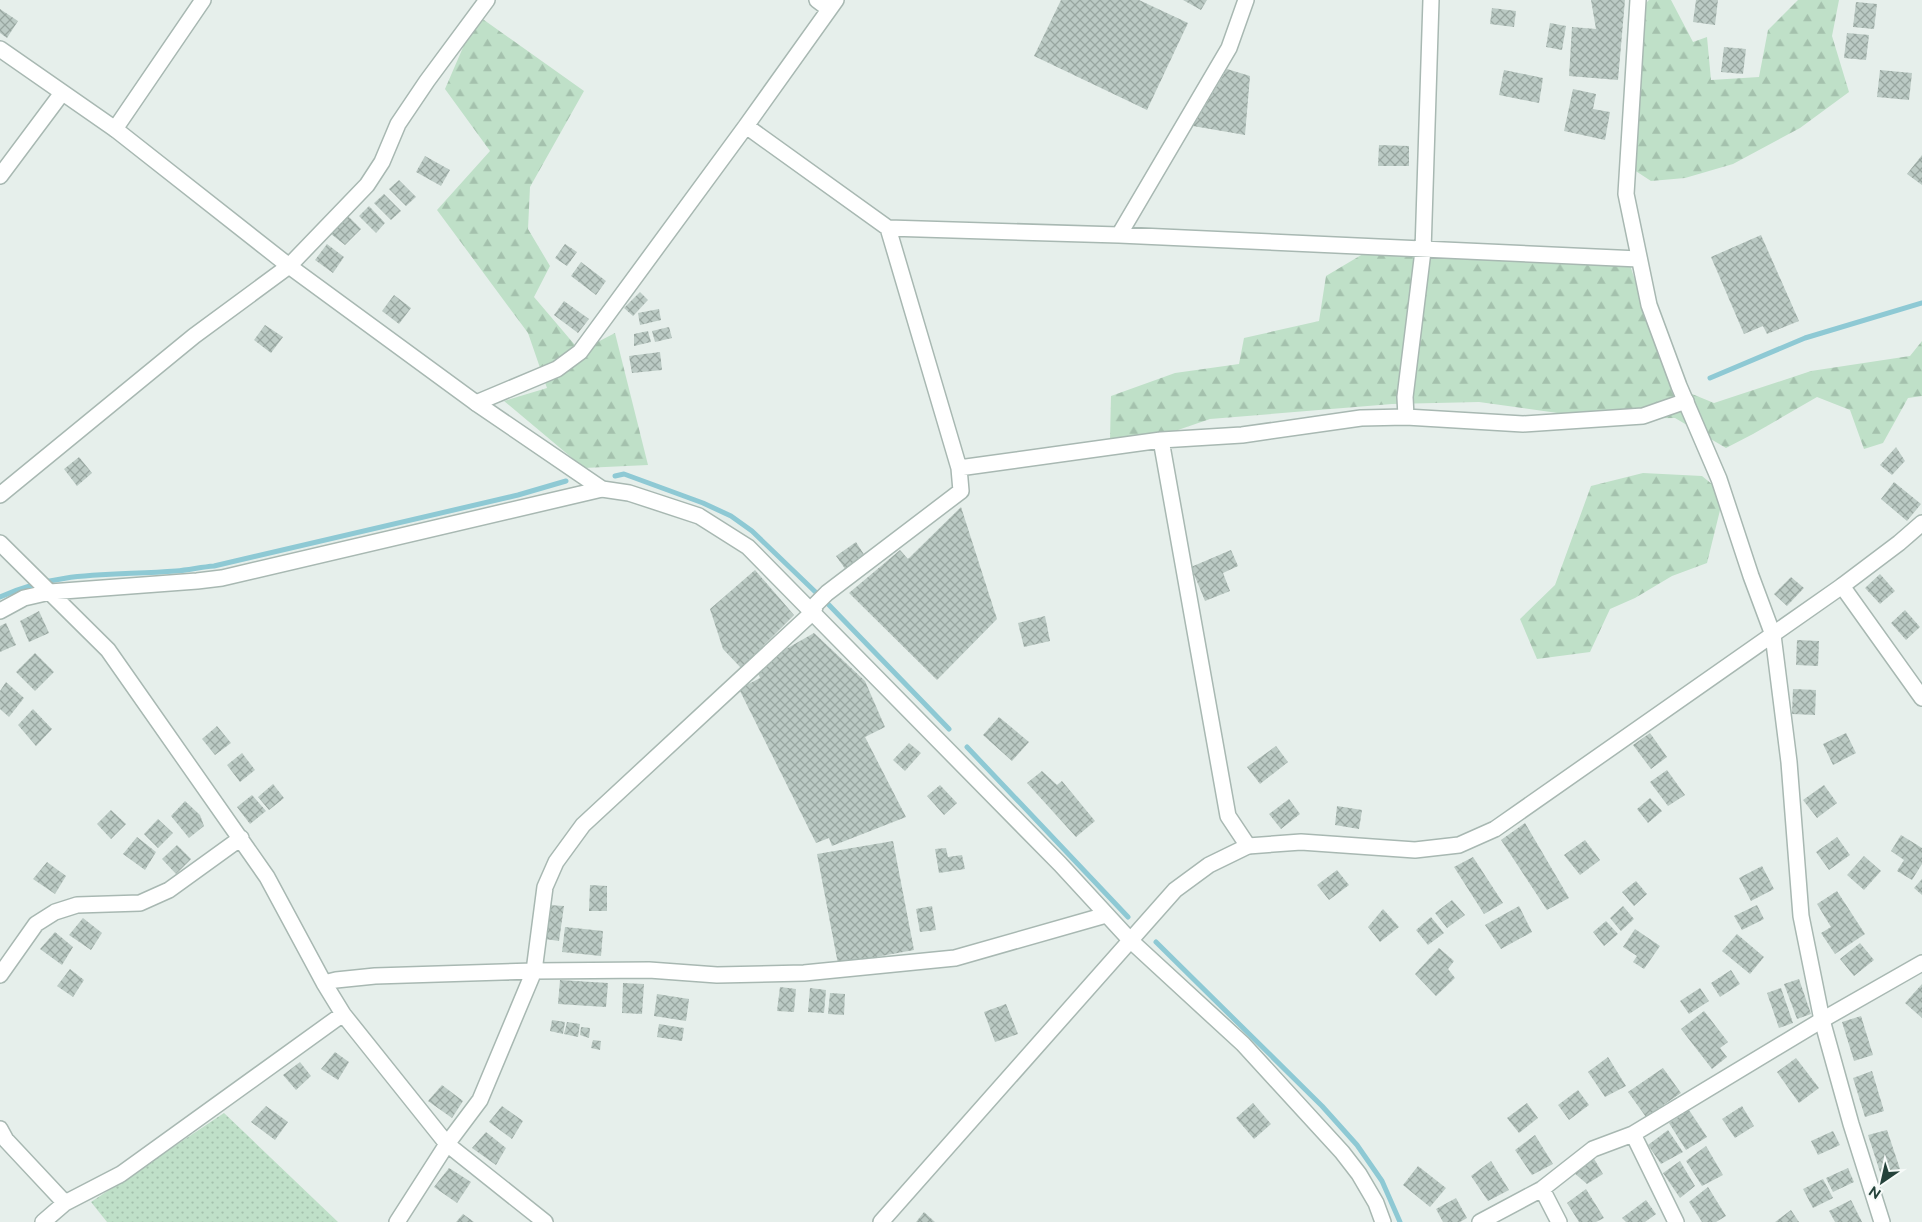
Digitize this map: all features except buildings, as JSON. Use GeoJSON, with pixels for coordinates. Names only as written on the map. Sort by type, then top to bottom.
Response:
{"type":"FeatureCollection","features":[{"type":"Feature","properties":{"kind":"street"},"geometry":{"type":"LineString","coordinates":[[115,129],[203,0]]}},
{"type":"Feature","properties":{"kind":"street"},"geometry":{"type":"LineString","coordinates":[[0,496],[194,336],[290,266],[367,184],[382,162],[398,124],[427,81],[487,0]]}},
{"type":"Feature","properties":{"kind":"street"},"geometry":{"type":"LineString","coordinates":[[476,403],[557,369],[580,352],[833,4],[817,0]]}},
{"type":"Feature","properties":{"kind":"street"},"geometry":{"type":"LineString","coordinates":[[1120,235],[1229,48],[1246,0]]}},
{"type":"Feature","properties":{"kind":"street"},"geometry":{"type":"LineString","coordinates":[[1406,417],[1405,397],[1423,251],[1431,0]]}},
{"type":"Feature","properties":{"kind":"street"},"geometry":{"type":"LineString","coordinates":[[1638,0],[1626,194],[1649,305],[1719,478],[1751,576],[1774,634],[1789,762],[1801,916],[1822,1020],[1851,1124],[1882,1222]]}},
{"type":"Feature","properties":{"kind":"street"},"geometry":{"type":"LineString","coordinates":[[0,49],[115,129],[290,266],[476,403],[602,489]]}},
{"type":"Feature","properties":{"kind":"street"},"geometry":{"type":"LineString","coordinates":[[0,176],[62,93]]}},
{"type":"Feature","properties":{"kind":"street"},"geometry":{"type":"LineString","coordinates":[[746,126],[888,228],[1120,235],[1640,260]]}},
{"type":"Feature","properties":{"kind":"street"},"geometry":{"type":"LineString","coordinates":[[397,1222],[447,1144],[480,1100],[534,970],[545,887],[556,862],[583,825],[827,594],[961,491],[959,468],[888,228]]}},
{"type":"Feature","properties":{"kind":"street"},"geometry":{"type":"LineString","coordinates":[[959,468],[1161,440],[1242,435],[1362,418],[1406,417],[1530,423],[1644,416],[1686,400]]}},
{"type":"Feature","properties":{"kind":"street"},"geometry":{"type":"LineString","coordinates":[[1161,440],[1228,816],[1248,846]]}},
{"type":"Feature","properties":{"kind":"street"},"geometry":{"type":"LineString","coordinates":[[0,611],[44,586],[222,578],[602,489],[629,493],[699,516],[748,547],[814,608],[1060,864],[1131,941],[1231,1032],[1336,1145],[1359,1174],[1376,1203],[1383,1222]]}},
{"type":"Feature","properties":{"kind":"street"},"geometry":{"type":"LineString","coordinates":[[881,1222],[1175,890],[1209,866],[1248,846],[1301,842],[1415,850],[1459,845],[1494,829],[1842,586],[1922,523]]}},
{"type":"Feature","properties":{"kind":"street"},"geometry":{"type":"LineString","coordinates":[[0,543],[108,650],[267,877],[324,983],[343,1014],[447,1144],[545,1222]]}},
{"type":"Feature","properties":{"kind":"street"},"geometry":{"type":"LineString","coordinates":[[1842,586],[1922,698]]}},
{"type":"Feature","properties":{"kind":"street"},"geometry":{"type":"LineString","coordinates":[[0,975],[36,924],[55,912],[78,905],[140,903],[169,890],[241,838]]}},
{"type":"Feature","properties":{"kind":"street"},"geometry":{"type":"LineString","coordinates":[[324,983],[374,976],[534,970],[649,970],[717,975],[804,973],[955,958],[1106,914]]}},
{"type":"Feature","properties":{"kind":"street"},"geometry":{"type":"LineString","coordinates":[[1480,1222],[1542,1189],[1593,1149],[1633,1134],[1822,1020],[1922,963]]}},
{"type":"Feature","properties":{"kind":"street"},"geometry":{"type":"LineString","coordinates":[[43,1222],[64,1203],[121,1174],[343,1014]]}},
{"type":"Feature","properties":{"kind":"street"},"geometry":{"type":"LineString","coordinates":[[0,1129],[6,1140],[64,1203]]}},
{"type":"Feature","properties":{"kind":"street"},"geometry":{"type":"LineString","coordinates":[[1633,1134],[1676,1222]]}},
{"type":"Feature","properties":{"kind":"street"},"geometry":{"type":"LineString","coordinates":[[1542,1189],[1559,1222]]}},
{"type":"Feature","properties":{"kind":"green space"},"geometry":{"type":"Polygon","coordinates":[[[1649,0],[1671,0],[1693,42],[1707,37],[1711,80],[1759,77],[1768,30],[1798,0],[1839,0],[1832,36],[1849,92],[1800,128],[1733,164],[1685,178],[1651,181],[1628,166],[1633,70],[1646,3],[1649,0]]]}},
{"type":"Feature","properties":{"kind":"green space"},"geometry":{"type":"Polygon","coordinates":[[[477,15],[584,91],[530,187],[528,229],[550,266],[534,297],[580,351],[615,333],[648,465],[584,468],[504,401],[547,388],[528,333],[437,210],[490,151],[445,89],[477,15]]]}},
{"type":"Feature","properties":{"kind":"green space"},"geometry":{"type":"Polygon","coordinates":[[[1373,248],[1628,259],[1670,385],[1714,403],[1811,371],[1910,356],[1922,341],[1922,396],[1908,398],[1883,443],[1864,449],[1850,410],[1817,397],[1726,448],[1675,418],[1600,419],[1479,402],[1392,404],[1210,419],[1140,443],[1110,440],[1111,396],[1175,373],[1239,364],[1244,338],[1319,321],[1326,276],[1373,248]]]}},
{"type":"Feature","properties":{"kind":"green space"},"geometry":{"type":"Polygon","coordinates":[[[1643,473],[1702,476],[1724,494],[1707,563],[1672,576],[1635,598],[1610,609],[1590,652],[1537,659],[1520,619],[1555,585],[1591,486],[1643,473]]]}},
{"type":"Feature","properties":{"kind":"green space"},"geometry":{"type":"Polygon","coordinates":[[[224,1113],[338,1222],[107,1222],[91,1202],[224,1113]]]}},
{"type":"Feature","properties":{"kind":"waterway"},"geometry":{"type":"LineString","coordinates":[[1710,378],[1805,338],[1922,303]]}},
{"type":"Feature","properties":{"kind":"waterway"},"geometry":{"type":"LineString","coordinates":[[615,476],[624,474],[703,503],[731,516],[752,531],[829,605],[949,729]]}},
{"type":"Feature","properties":{"kind":"waterway"},"geometry":{"type":"LineString","coordinates":[[0,597],[22,588],[65,578],[176,571],[214,566],[518,495],[566,481]]}},
{"type":"Feature","properties":{"kind":"waterway"},"geometry":{"type":"LineString","coordinates":[[967,747],[1128,917]]}},
{"type":"Feature","properties":{"kind":"waterway"},"geometry":{"type":"LineString","coordinates":[[1156,942],[1322,1106],[1357,1145],[1382,1181],[1400,1222]]}}]}
